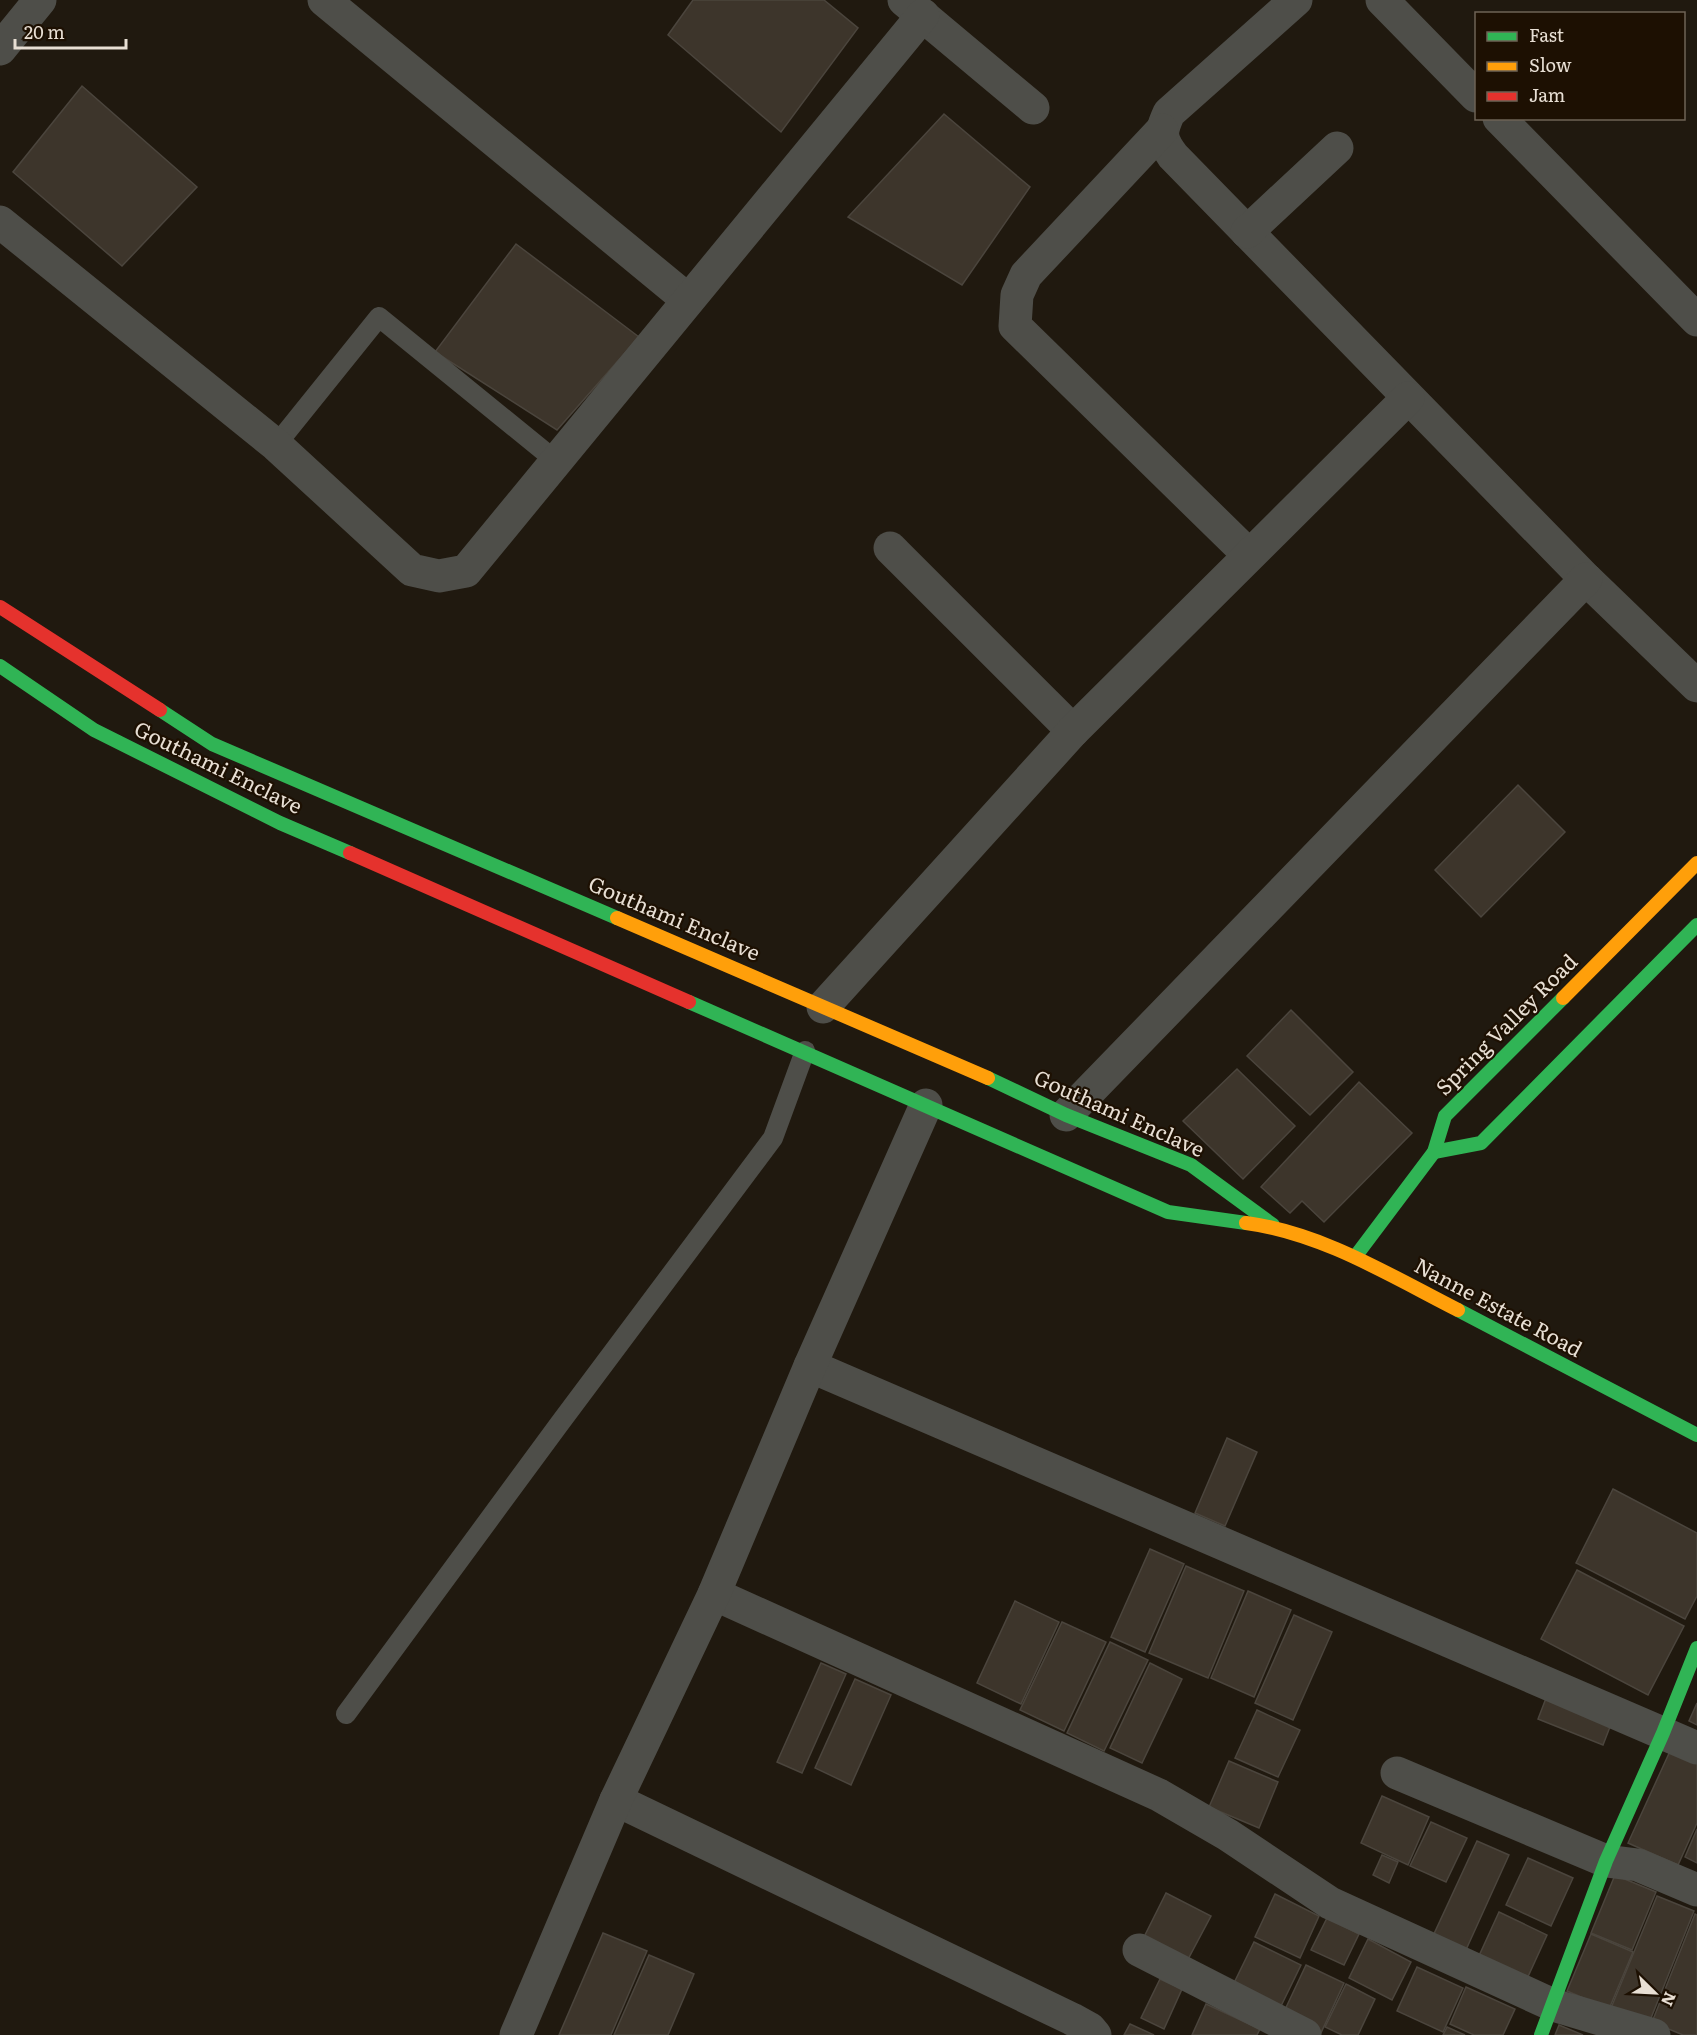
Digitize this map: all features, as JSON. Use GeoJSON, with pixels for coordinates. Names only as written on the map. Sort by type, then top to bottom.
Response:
{"type":"FeatureCollection","features":[{"type":"Feature","properties":{"kind":"street"},"geometry":{"type":"LineString","coordinates":[[0,49],[40,0]]}},
{"type":"Feature","properties":{"kind":"street"},"geometry":{"type":"LineString","coordinates":[[324,0],[688,300]]}},
{"type":"Feature","properties":{"kind":"street"},"geometry":{"type":"LineString","coordinates":[[1249,555],[1016,326],[1017,295],[1026,275],[1162,130],[1169,113],[1296,0]]}},
{"type":"Feature","properties":{"kind":"street"},"geometry":{"type":"LineString","coordinates":[[1382,0],[1475,95]]}},
{"type":"Feature","properties":{"kind":"street"},"geometry":{"type":"LineString","coordinates":[[0,222],[276,445],[412,570],[439,576],[466,571],[688,300],[914,8],[1033,108]]}},
{"type":"Feature","properties":{"kind":"street"},"geometry":{"type":"LineString","coordinates":[[1501,120],[1697,320]]}},
{"type":"Feature","properties":{"kind":"street"},"geometry":{"type":"LineString","coordinates":[[1162,130],[1163,143],[1173,156],[1586,579],[1697,686]]}},
{"type":"Feature","properties":{"kind":"street"},"geometry":{"type":"LineString","coordinates":[[1247,232],[1337,148]]}},
{"type":"Feature","properties":{"kind":"street"},"geometry":{"type":"LineString","coordinates":[[823,1006],[1073,730],[1408,398]]}},
{"type":"Feature","properties":{"kind":"street"},"geometry":{"type":"LineString","coordinates":[[890,548],[1073,730]]}},
{"type":"Feature","properties":{"kind":"street"},"geometry":{"type":"LineString","coordinates":[[1066,1115],[1586,579]]}},
{"type":"Feature","properties":{"kind":"street","name":"Gouthami Enclave"},"geometry":{"type":"LineString","coordinates":[[0,607],[212,744],[946,1059],[1066,1115],[1191,1165],[1276,1227]]}},
{"type":"Feature","properties":{"kind":"street","name":"Gouthami Enclave"},"geometry":{"type":"LineString","coordinates":[[0,666],[94,730],[280,823],[1168,1212],[1276,1227]]}},
{"type":"Feature","properties":{"kind":"street","name":"Spring Valley Road"},"geometry":{"type":"LineString","coordinates":[[1355,1257],[1434,1152],[1445,1116],[1697,863]]}},
{"type":"Feature","properties":{"kind":"street"},"geometry":{"type":"LineString","coordinates":[[1434,1152],[1481,1143],[1697,925]]}},
{"type":"Feature","properties":{"kind":"street"},"geometry":{"type":"LineString","coordinates":[[516,2035],[616,1800],[714,1594],[810,1366],[926,1105]]}},
{"type":"Feature","properties":{"kind":"street","name":"Nanne Estate Road"},"geometry":{"type":"LineString","coordinates":[[1276,1227],[1355,1257],[1697,1434]]}},
{"type":"Feature","properties":{"kind":"street"},"geometry":{"type":"LineString","coordinates":[[810,1366],[1697,1748]]}},
{"type":"Feature","properties":{"kind":"street"},"geometry":{"type":"LineString","coordinates":[[714,1594],[1159,1795],[1228,1835],[1330,1903],[1553,2005],[1654,2035]]}},
{"type":"Feature","properties":{"kind":"street"},"geometry":{"type":"LineString","coordinates":[[1541,2035],[1606,1861],[1663,1733],[1697,1648]]}},
{"type":"Feature","properties":{"kind":"street"},"geometry":{"type":"LineString","coordinates":[[1396,1773],[1606,1861],[1638,1865],[1697,1890]]}},
{"type":"Feature","properties":{"kind":"street"},"geometry":{"type":"LineString","coordinates":[[616,1800],[1072,2019],[1090,2029],[1095,2035]]}},
{"type":"Feature","properties":{"kind":"street"},"geometry":{"type":"LineString","coordinates":[[1139,1950],[1305,2035]]}},
{"type":"Feature","properties":{"kind":"lane"},"geometry":{"type":"LineString","coordinates":[[276,445],[379,317],[556,461]]}},
{"type":"Feature","properties":{"kind":"lane"},"geometry":{"type":"LineString","coordinates":[[346,1714],[773,1138],[805,1052]]}},
{"type":"Feature","properties":{"kind":"building"},"geometry":{"type":"Polygon","coordinates":[[[693,0],[824,0],[858,28],[781,132],[668,35],[693,0]]]}},
{"type":"Feature","properties":{"kind":"building"},"geometry":{"type":"Polygon","coordinates":[[[82,86],[197,187],[122,266],[13,172],[82,86]]]}},
{"type":"Feature","properties":{"kind":"building"},"geometry":{"type":"Polygon","coordinates":[[[944,114],[1030,187],[962,285],[848,217],[944,114]]]}},
{"type":"Feature","properties":{"kind":"building"},"geometry":{"type":"Polygon","coordinates":[[[516,244],[639,337],[557,430],[435,352],[516,244]]]}},
{"type":"Feature","properties":{"kind":"building"},"geometry":{"type":"Polygon","coordinates":[[[1518,785],[1565,832],[1481,917],[1435,870],[1518,785]]]}},
{"type":"Feature","properties":{"kind":"building"},"geometry":{"type":"Polygon","coordinates":[[[1291,1010],[1353,1072],[1310,1115],[1247,1056],[1291,1010]]]}},
{"type":"Feature","properties":{"kind":"building"},"geometry":{"type":"Polygon","coordinates":[[[1237,1069],[1295,1126],[1243,1179],[1183,1121],[1237,1069]]]}},
{"type":"Feature","properties":{"kind":"building"},"geometry":{"type":"Polygon","coordinates":[[[1359,1082],[1412,1133],[1324,1222],[1302,1201],[1290,1213],[1261,1187],[1359,1082]]]}},
{"type":"Feature","properties":{"kind":"building"},"geometry":{"type":"Polygon","coordinates":[[[1227,1438],[1257,1452],[1225,1526],[1195,1513],[1227,1438]]]}},
{"type":"Feature","properties":{"kind":"building"},"geometry":{"type":"Polygon","coordinates":[[[1613,1489],[1697,1533],[1697,1596],[1685,1619],[1576,1563],[1613,1489]]]}},
{"type":"Feature","properties":{"kind":"building"},"geometry":{"type":"Polygon","coordinates":[[[1150,1549],[1184,1564],[1145,1652],[1111,1637],[1150,1549]]]}},
{"type":"Feature","properties":{"kind":"building"},"geometry":{"type":"Polygon","coordinates":[[[1186,1566],[1244,1591],[1208,1678],[1149,1653],[1186,1566]]]}},
{"type":"Feature","properties":{"kind":"building"},"geometry":{"type":"Polygon","coordinates":[[[1577,1570],[1684,1626],[1648,1695],[1541,1639],[1577,1570]]]}},
{"type":"Feature","properties":{"kind":"building"},"geometry":{"type":"Polygon","coordinates":[[[1248,1591],[1291,1610],[1254,1697],[1211,1678],[1248,1591]]]}},
{"type":"Feature","properties":{"kind":"building"},"geometry":{"type":"Polygon","coordinates":[[[1015,1601],[1059,1622],[1021,1704],[977,1683],[1015,1601]]]}},
{"type":"Feature","properties":{"kind":"building"},"geometry":{"type":"Polygon","coordinates":[[[1294,1615],[1332,1632],[1293,1720],[1255,1703],[1294,1615]]]}},
{"type":"Feature","properties":{"kind":"building"},"geometry":{"type":"Polygon","coordinates":[[[1062,1622],[1106,1642],[1064,1731],[1020,1710],[1062,1622]]]}},
{"type":"Feature","properties":{"kind":"building"},"geometry":{"type":"Polygon","coordinates":[[[1110,1642],[1148,1660],[1104,1751],[1067,1733],[1110,1642]]]}},
{"type":"Feature","properties":{"kind":"building"},"geometry":{"type":"Polygon","coordinates":[[[821,1663],[846,1674],[802,1773],[777,1762],[821,1663]]]}},
{"type":"Feature","properties":{"kind":"building"},"geometry":{"type":"Polygon","coordinates":[[[1150,1663],[1182,1679],[1142,1763],[1110,1748],[1150,1663]]]}},
{"type":"Feature","properties":{"kind":"building"},"geometry":{"type":"Polygon","coordinates":[[[855,1679],[891,1695],[851,1785],[815,1768],[855,1679]]]}},
{"type":"Feature","properties":{"kind":"building"},"geometry":{"type":"Polygon","coordinates":[[[1548,1693],[1613,1719],[1603,1745],[1538,1719],[1548,1693]]]}},
{"type":"Feature","properties":{"kind":"building"},"geometry":{"type":"Polygon","coordinates":[[[1697,1703],[1697,1725],[1689,1721],[1697,1703]]]}},
{"type":"Feature","properties":{"kind":"building"},"geometry":{"type":"Polygon","coordinates":[[[1257,1710],[1300,1730],[1278,1777],[1235,1758],[1257,1710]]]}},
{"type":"Feature","properties":{"kind":"building"},"geometry":{"type":"Polygon","coordinates":[[[1671,1749],[1697,1761],[1697,1823],[1678,1865],[1628,1843],[1671,1749]]]}},
{"type":"Feature","properties":{"kind":"building"},"geometry":{"type":"Polygon","coordinates":[[[1229,1761],[1278,1782],[1259,1828],[1209,1807],[1229,1761]]]}},
{"type":"Feature","properties":{"kind":"building"},"geometry":{"type":"Polygon","coordinates":[[[1382,1796],[1429,1817],[1408,1865],[1361,1843],[1382,1796]]]}},
{"type":"Feature","properties":{"kind":"building"},"geometry":{"type":"Polygon","coordinates":[[[1431,1822],[1467,1838],[1446,1882],[1410,1866],[1431,1822]]]}},
{"type":"Feature","properties":{"kind":"building"},"geometry":{"type":"Polygon","coordinates":[[[1697,1829],[1697,1863],[1685,1857],[1697,1829]]]}},
{"type":"Feature","properties":{"kind":"building"},"geometry":{"type":"Polygon","coordinates":[[[1477,1841],[1509,1855],[1465,1952],[1433,1936],[1477,1841]]]}},
{"type":"Feature","properties":{"kind":"building"},"geometry":{"type":"Polygon","coordinates":[[[1382,1855],[1398,1862],[1389,1883],[1373,1875],[1382,1855]]]}},
{"type":"Feature","properties":{"kind":"building"},"geometry":{"type":"Polygon","coordinates":[[[1528,1858],[1573,1878],[1551,1926],[1506,1905],[1528,1858]]]}},
{"type":"Feature","properties":{"kind":"building"},"geometry":{"type":"Polygon","coordinates":[[[1615,1875],[1656,1892],[1632,1950],[1591,1933],[1615,1875]]]}},
{"type":"Feature","properties":{"kind":"building"},"geometry":{"type":"Polygon","coordinates":[[[1166,1893],[1211,1916],[1186,1963],[1142,1941],[1166,1893]]]}},
{"type":"Feature","properties":{"kind":"building"},"geometry":{"type":"Polygon","coordinates":[[[1275,1894],[1319,1916],[1300,1958],[1255,1937],[1275,1894]]]}},
{"type":"Feature","properties":{"kind":"building"},"geometry":{"type":"Polygon","coordinates":[[[1657,1896],[1694,1911],[1649,2023],[1611,2008],[1657,1896]]]}},
{"type":"Feature","properties":{"kind":"building"},"geometry":{"type":"Polygon","coordinates":[[[1499,1912],[1547,1935],[1526,1981],[1478,1958],[1499,1912]]]}},
{"type":"Feature","properties":{"kind":"building"},"geometry":{"type":"Polygon","coordinates":[[[1695,1914],[1697,1915],[1697,2035],[1683,2035],[1652,2022],[1695,1914]]]}},
{"type":"Feature","properties":{"kind":"building"},"geometry":{"type":"Polygon","coordinates":[[[1327,1918],[1359,1934],[1344,1965],[1311,1950],[1327,1918]]]}},
{"type":"Feature","properties":{"kind":"building"},"geometry":{"type":"Polygon","coordinates":[[[603,1933],[647,1951],[611,2035],[559,2035],[603,1933]]]}},
{"type":"Feature","properties":{"kind":"building"},"geometry":{"type":"Polygon","coordinates":[[[1591,1934],[1633,1952],[1609,2009],[1567,1991],[1591,1934]]]}},
{"type":"Feature","properties":{"kind":"building"},"geometry":{"type":"Polygon","coordinates":[[[1368,1939],[1411,1962],[1392,2000],[1349,1978],[1368,1939]]]}},
{"type":"Feature","properties":{"kind":"building"},"geometry":{"type":"Polygon","coordinates":[[[1254,1942],[1301,1965],[1281,2006],[1234,1983],[1254,1942]]]}},
{"type":"Feature","properties":{"kind":"building"},"geometry":{"type":"Polygon","coordinates":[[[649,1955],[694,1974],[668,2035],[614,2035],[649,1955]]]}},
{"type":"Feature","properties":{"kind":"building"},"geometry":{"type":"Polygon","coordinates":[[[1306,1965],[1344,1983],[1320,2035],[1281,2018],[1306,1965]]]}},
{"type":"Feature","properties":{"kind":"building"},"geometry":{"type":"Polygon","coordinates":[[[1417,1967],[1463,1988],[1443,2032],[1397,2011],[1417,1967]]]}},
{"type":"Feature","properties":{"kind":"building"},"geometry":{"type":"Polygon","coordinates":[[[1160,1979],[1182,1989],[1164,2029],[1141,2018],[1160,1979]]]}},
{"type":"Feature","properties":{"kind":"building"},"geometry":{"type":"Polygon","coordinates":[[[1346,1984],[1375,1999],[1358,2035],[1342,2035],[1325,2027],[1346,1984]]]}},
{"type":"Feature","properties":{"kind":"building"},"geometry":{"type":"Polygon","coordinates":[[[1466,1987],[1515,2009],[1503,2035],[1474,2035],[1450,2024],[1466,1987]]]}},
{"type":"Feature","properties":{"kind":"building"},"geometry":{"type":"Polygon","coordinates":[[[1206,2004],[1260,2029],[1257,2035],[1192,2035],[1206,2004]]]}},
{"type":"Feature","properties":{"kind":"building"},"geometry":{"type":"Polygon","coordinates":[[[1130,2024],[1154,2035],[1124,2035],[1130,2024]]]}},
{"type":"Feature","properties":{"kind":"building"},"geometry":{"type":"Polygon","coordinates":[[[1559,2025],[1583,2035],[1555,2035],[1559,2025]]]}},
{"type":"Feature","properties":{"kind":"building"},"geometry":{"type":"Polygon","coordinates":[[[1447,2027],[1465,2035],[1443,2035],[1447,2027]]]}},
{"type":"Feature","properties":{"kind":"traffic: fast"},"geometry":{"type":"LineString","coordinates":[[0,666],[94,730],[280,823],[350,853]]}},
{"type":"Feature","properties":{"kind":"traffic: fast"},"geometry":{"type":"LineString","coordinates":[[160,710],[212,744],[617,918]]}},
{"type":"Feature","properties":{"kind":"traffic: fast"},"geometry":{"type":"LineString","coordinates":[[1434,1152],[1481,1143],[1697,925]]}},
{"type":"Feature","properties":{"kind":"traffic: fast"},"geometry":{"type":"LineString","coordinates":[[1355,1257],[1434,1152],[1445,1116],[1563,998]]}},
{"type":"Feature","properties":{"kind":"traffic: fast"},"geometry":{"type":"LineString","coordinates":[[689,1002],[1168,1212],[1246,1223]]}},
{"type":"Feature","properties":{"kind":"traffic: fast"},"geometry":{"type":"LineString","coordinates":[[988,1078],[1066,1115],[1191,1165],[1273,1225]]}},
{"type":"Feature","properties":{"kind":"traffic: fast"},"geometry":{"type":"LineString","coordinates":[[1458,1310],[1697,1435]]}},
{"type":"Feature","properties":{"kind":"traffic: fast"},"geometry":{"type":"LineString","coordinates":[[1541,2035],[1606,1861],[1663,1733],[1697,1648]]}},
{"type":"Feature","properties":{"kind":"traffic: slow"},"geometry":{"type":"LineString","coordinates":[[1563,998],[1697,863]]}},
{"type":"Feature","properties":{"kind":"traffic: slow"},"geometry":{"type":"LineString","coordinates":[[617,918],[988,1078]]}},
{"type":"Feature","properties":{"kind":"traffic: slow"},"geometry":{"type":"LineString","coordinates":[[1246,1223],[1274,1228],[1329,1246],[1382,1270],[1458,1310]]}},
{"type":"Feature","properties":{"kind":"traffic: jam"},"geometry":{"type":"LineString","coordinates":[[0,607],[160,710]]}},
{"type":"Feature","properties":{"kind":"traffic: jam"},"geometry":{"type":"LineString","coordinates":[[350,853],[689,1002]]}}]}
